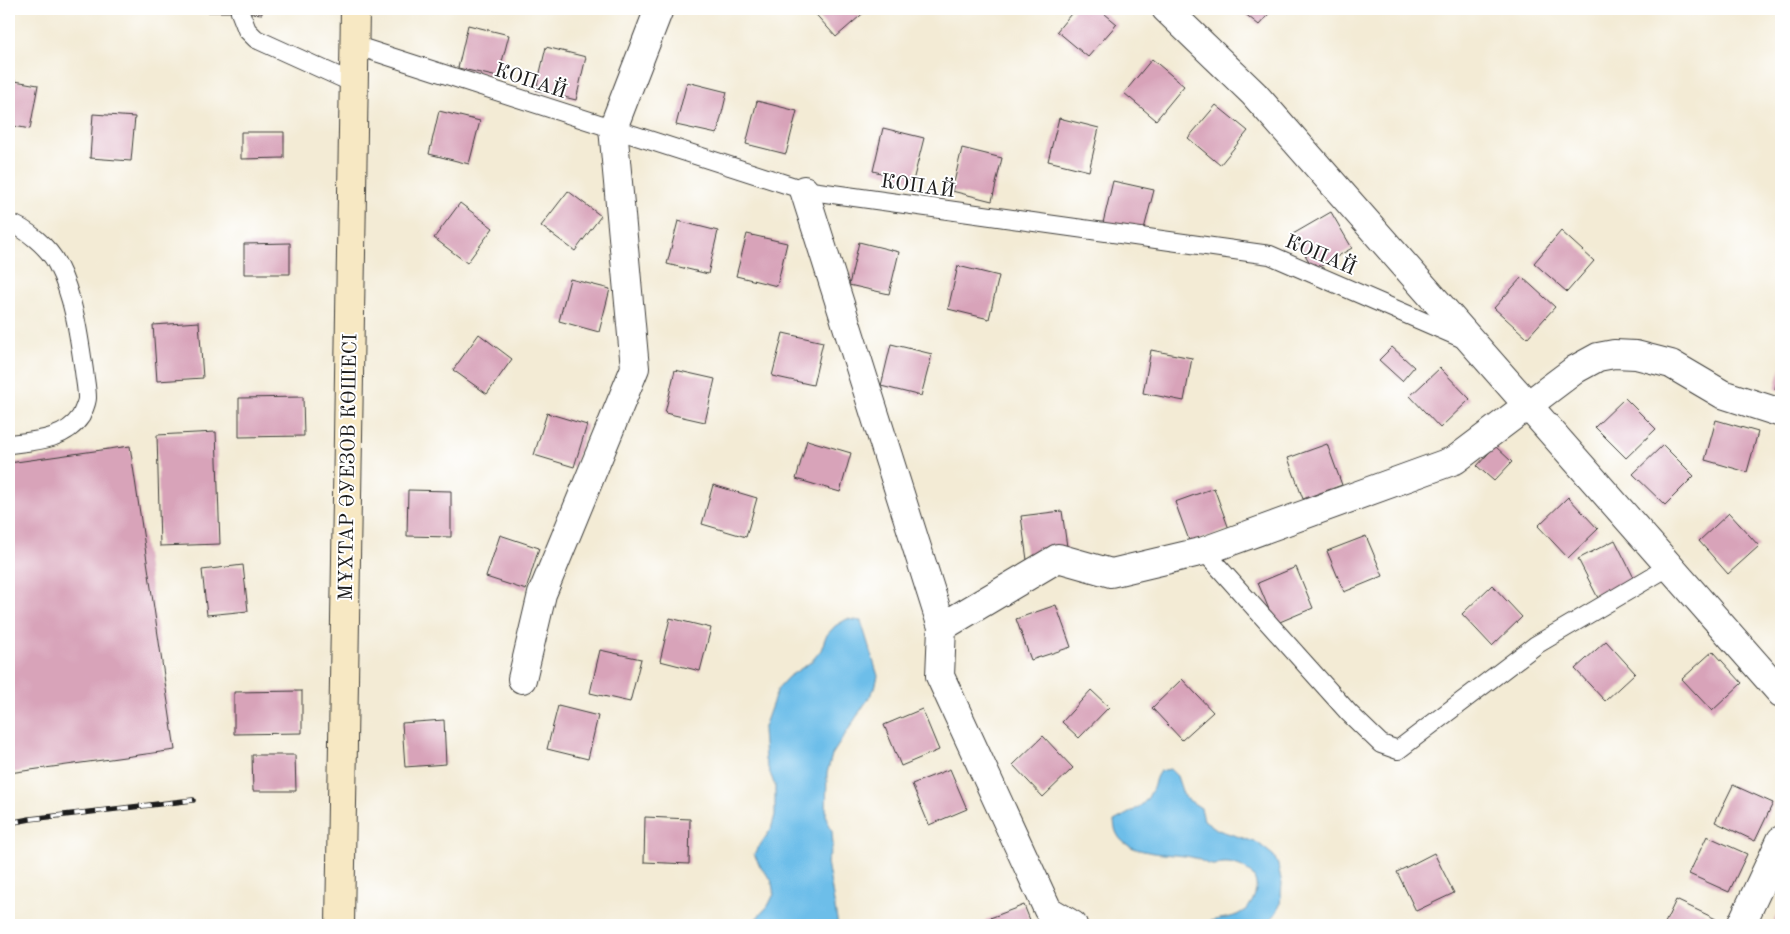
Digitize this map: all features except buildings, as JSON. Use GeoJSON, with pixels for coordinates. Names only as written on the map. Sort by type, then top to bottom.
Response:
{"type":"FeatureCollection","features":[{"type":"Feature","properties":{"kind":"street","name":"МҰХТАР ӘУЕЗОВ КӨШЕСІ"},"geometry":{"type":"LineString","coordinates":[[340,925],[355,9]]}},
{"type":"Feature","properties":{"kind":"street"},"geometry":{"type":"LineString","coordinates":[[522,679],[542,594],[635,368],[613,128],[659,9]]}},
{"type":"Feature","properties":{"kind":"street"},"geometry":{"type":"LineString","coordinates":[[1166,9],[1254,94],[1781,692]]}},
{"type":"Feature","properties":{"kind":"street"},"geometry":{"type":"LineString","coordinates":[[804,190],[942,627],[940,676],[1048,910],[1073,925]]}},
{"type":"Feature","properties":{"kind":"street"},"geometry":{"type":"LineString","coordinates":[[942,627],[1058,558],[1111,573],[1204,551],[1455,460],[1576,368],[1598,357],[1622,354],[1636,355],[1671,364],[1722,394],[1781,413]]}},
{"type":"Feature","properties":{"kind":"street"},"geometry":{"type":"LineString","coordinates":[[1741,925],[1781,840]]}},
{"type":"Feature","properties":{"kind":"lane"},"geometry":{"type":"LineString","coordinates":[[240,12],[247,30],[256,39],[353,83]]}},
{"type":"Feature","properties":{"kind":"lane","name":"КОПАЙ"},"geometry":{"type":"LineString","coordinates":[[354,45],[804,190],[1270,255],[1477,345]]}},
{"type":"Feature","properties":{"kind":"lane"},"geometry":{"type":"LineString","coordinates":[[9,223],[34,237],[47,249],[57,264],[71,301],[81,349],[87,399],[81,416],[66,431],[48,438],[9,444]]}},
{"type":"Feature","properties":{"kind":"lane"},"geometry":{"type":"LineString","coordinates":[[1204,551],[1349,713],[1382,744],[1398,750],[1536,645],[1670,566]]}},
{"type":"Feature","properties":{"kind":"water"},"geometry":{"type":"Polygon","coordinates":[[[847,619],[861,621],[878,676],[875,688],[832,755],[827,773],[826,817],[832,831],[833,845],[827,862],[838,925],[750,925],[768,906],[774,894],[771,879],[761,868],[754,854],[771,829],[775,815],[775,786],[765,760],[763,730],[778,688],[788,677],[811,662],[821,650],[826,636],[835,626],[847,619]]]}},
{"type":"Feature","properties":{"kind":"water"},"geometry":{"type":"Polygon","coordinates":[[[1170,769],[1177,776],[1184,797],[1201,808],[1204,820],[1218,830],[1258,843],[1274,856],[1282,884],[1280,905],[1275,915],[1265,925],[1205,925],[1211,921],[1238,915],[1249,906],[1253,900],[1256,884],[1254,878],[1247,870],[1235,864],[1222,863],[1212,865],[1191,857],[1143,851],[1123,842],[1117,833],[1114,821],[1135,810],[1144,802],[1153,789],[1156,777],[1160,771],[1170,769]]]}},
{"type":"Feature","properties":{"kind":"railway"},"geometry":{"type":"LineString","coordinates":[[9,823],[193,800]]}}]}
